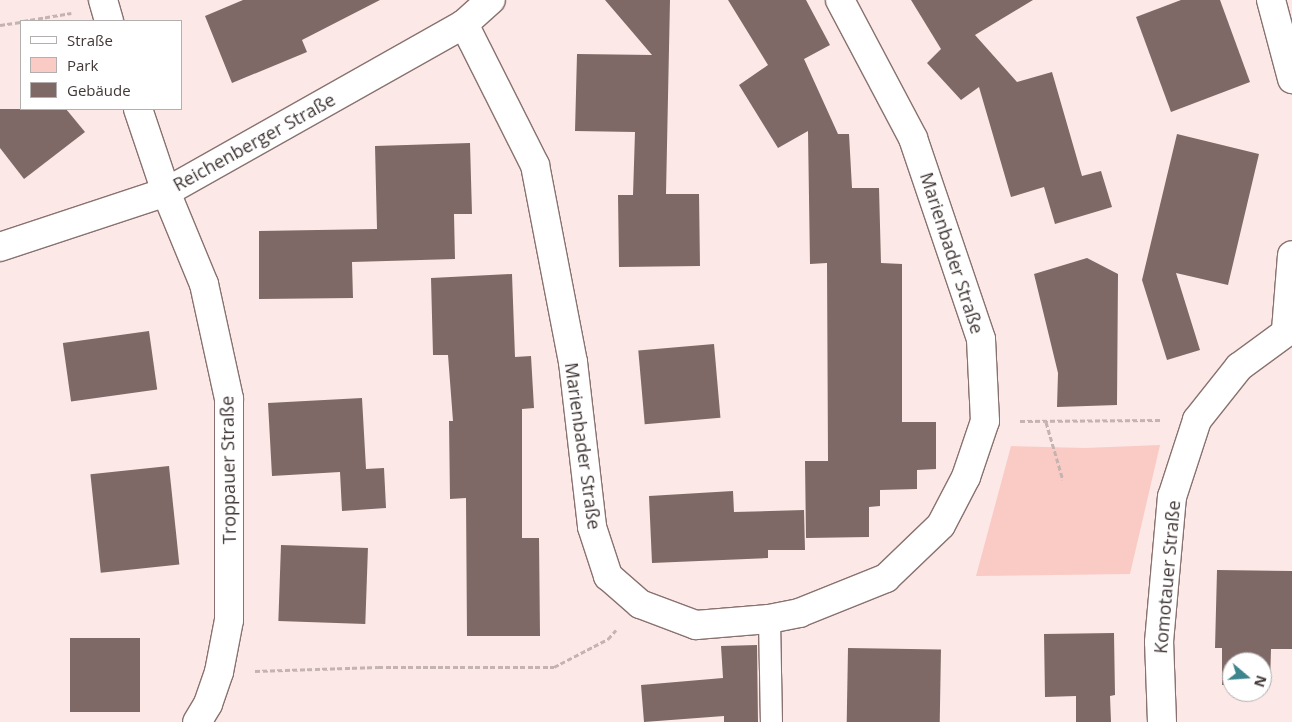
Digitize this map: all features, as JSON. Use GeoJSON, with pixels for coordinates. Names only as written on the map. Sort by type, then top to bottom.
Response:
{"type":"FeatureCollection","features":[{"type":"Feature","properties":{"kind":"street","name":"Reichenberger Straße"},"geometry":{"type":"LineString","coordinates":[[0,248],[166,192],[464,24],[491,0]]}},
{"type":"Feature","properties":{"kind":"street","name":"Marienbader Straße"},"geometry":{"type":"LineString","coordinates":[[464,24],[534,165],[572,362],[592,527],[608,576],[640,604],[696,625],[769,619],[799,613],[886,578],[941,524],[966,477],[984,421],[981,339],[913,138],[840,0]]}},
{"type":"Feature","properties":{"kind":"street"},"geometry":{"type":"LineString","coordinates":[[1271,0],[1292,79]]}},
{"type":"Feature","properties":{"kind":"street","name":"Troppauer Straße"},"geometry":{"type":"LineString","coordinates":[[138,110],[166,192],[204,284],[229,399],[229,620],[219,672],[208,704],[197,722]]}},
{"type":"Feature","properties":{"kind":"street"},"geometry":{"type":"LineString","coordinates":[[1289,329],[1292,255]]}},
{"type":"Feature","properties":{"kind":"street","name":"Komotauer Straße"},"geometry":{"type":"LineString","coordinates":[[1162,722],[1159,642],[1172,497],[1197,420],[1239,367],[1289,329]]}},
{"type":"Feature","properties":{"kind":"lane"},"geometry":{"type":"LineString","coordinates":[[769,619],[770,722]]}},
{"type":"Feature","properties":{"kind":"path"},"geometry":{"type":"LineString","coordinates":[[30,20],[105,10]]}},
{"type":"Feature","properties":{"kind":"path"},"geometry":{"type":"LineString","coordinates":[[0,25],[20,21]]}},
{"type":"Feature","properties":{"kind":"path"},"geometry":{"type":"LineString","coordinates":[[984,421],[1197,420]]}},
{"type":"Feature","properties":{"kind":"path"},"geometry":{"type":"LineString","coordinates":[[1046,422],[1063,480]]}},
{"type":"Feature","properties":{"kind":"path"},"geometry":{"type":"LineString","coordinates":[[219,672],[378,668],[554,667],[608,639],[640,604]]}},
{"type":"Feature","properties":{"kind":"green space"},"geometry":{"type":"Polygon","coordinates":[[[1160,445],[1130,574],[976,576],[1011,446],[1085,448],[1160,445]]]}},
{"type":"Feature","properties":{"kind":"building"},"geometry":{"type":"Polygon","coordinates":[[[243,0],[380,0],[302,40],[307,52],[232,83],[205,16],[243,0]]]}},
{"type":"Feature","properties":{"kind":"building"},"geometry":{"type":"Polygon","coordinates":[[[605,0],[670,0],[666,194],[699,194],[700,266],[619,267],[618,195],[633,195],[635,132],[575,131],[577,54],[652,55],[605,0]]]}},
{"type":"Feature","properties":{"kind":"building"},"geometry":{"type":"Polygon","coordinates":[[[728,0],[806,0],[830,45],[804,59],[838,134],[849,134],[852,188],[879,188],[881,263],[902,264],[902,422],[936,422],[936,469],[917,470],[917,489],[880,490],[880,506],[869,507],[869,537],[806,538],[805,461],[828,461],[827,263],[810,264],[808,131],[778,148],[739,85],[768,65],[728,0]]]}},
{"type":"Feature","properties":{"kind":"building"},"geometry":{"type":"Polygon","coordinates":[[[911,0],[1033,0],[975,35],[1017,82],[1052,72],[1082,176],[1101,171],[1112,207],[1055,224],[1044,187],[1011,197],[979,87],[961,100],[927,63],[941,49],[911,0]]]}},
{"type":"Feature","properties":{"kind":"building"},"geometry":{"type":"Polygon","coordinates":[[[1181,0],[1220,0],[1250,82],[1171,112],[1136,17],[1181,0]]]}},
{"type":"Feature","properties":{"kind":"building"},"geometry":{"type":"Polygon","coordinates":[[[0,109],[67,110],[85,132],[24,179],[0,148],[0,109]]]}},
{"type":"Feature","properties":{"kind":"building"},"geometry":{"type":"Polygon","coordinates":[[[1177,134],[1259,154],[1228,285],[1176,273],[1200,350],[1167,360],[1142,280],[1177,134]]]}},
{"type":"Feature","properties":{"kind":"building"},"geometry":{"type":"Polygon","coordinates":[[[470,143],[472,214],[454,214],[455,259],[352,262],[353,298],[259,299],[259,231],[377,229],[375,146],[470,143]]]}},
{"type":"Feature","properties":{"kind":"building"},"geometry":{"type":"Polygon","coordinates":[[[1087,258],[1118,274],[1117,405],[1057,407],[1058,373],[1034,274],[1087,258]]]}},
{"type":"Feature","properties":{"kind":"building"},"geometry":{"type":"Polygon","coordinates":[[[512,274],[515,357],[531,356],[534,408],[522,409],[522,538],[539,538],[540,636],[467,636],[466,498],[450,499],[449,421],[453,421],[448,355],[433,355],[431,278],[512,274]]]}},
{"type":"Feature","properties":{"kind":"building"},"geometry":{"type":"Polygon","coordinates":[[[149,331],[157,389],[71,402],[63,343],[149,331]]]}},
{"type":"Feature","properties":{"kind":"building"},"geometry":{"type":"Polygon","coordinates":[[[714,344],[720,418],[645,424],[638,351],[714,344]]]}},
{"type":"Feature","properties":{"kind":"building"},"geometry":{"type":"Polygon","coordinates":[[[362,398],[366,469],[384,468],[386,508],[342,511],[340,472],[272,476],[268,403],[362,398]]]}},
{"type":"Feature","properties":{"kind":"building"},"geometry":{"type":"Polygon","coordinates":[[[169,466],[179,564],[101,573],[90,474],[169,466]]]}},
{"type":"Feature","properties":{"kind":"building"},"geometry":{"type":"Polygon","coordinates":[[[733,491],[734,512],[804,510],[805,550],[768,550],[768,558],[652,563],[649,496],[733,491]]]}},
{"type":"Feature","properties":{"kind":"building"},"geometry":{"type":"Polygon","coordinates":[[[281,545],[368,548],[365,624],[278,621],[281,545]]]}},
{"type":"Feature","properties":{"kind":"building"},"geometry":{"type":"Polygon","coordinates":[[[1217,570],[1292,571],[1292,649],[1271,649],[1271,652],[1222,652],[1222,648],[1215,648],[1217,570]]]}},
{"type":"Feature","properties":{"kind":"building"},"geometry":{"type":"Polygon","coordinates":[[[1114,633],[1115,695],[1110,696],[1111,722],[1076,722],[1076,696],[1045,697],[1044,634],[1114,633]]]}},
{"type":"Feature","properties":{"kind":"building"},"geometry":{"type":"Polygon","coordinates":[[[70,638],[140,638],[140,712],[70,712],[70,638]]]}},
{"type":"Feature","properties":{"kind":"building"},"geometry":{"type":"Polygon","coordinates":[[[757,645],[758,722],[724,722],[724,716],[644,722],[641,685],[723,678],[721,646],[757,645]]]}},
{"type":"Feature","properties":{"kind":"building"},"geometry":{"type":"Polygon","coordinates":[[[848,648],[941,650],[940,722],[847,722],[848,648]]]}}]}
